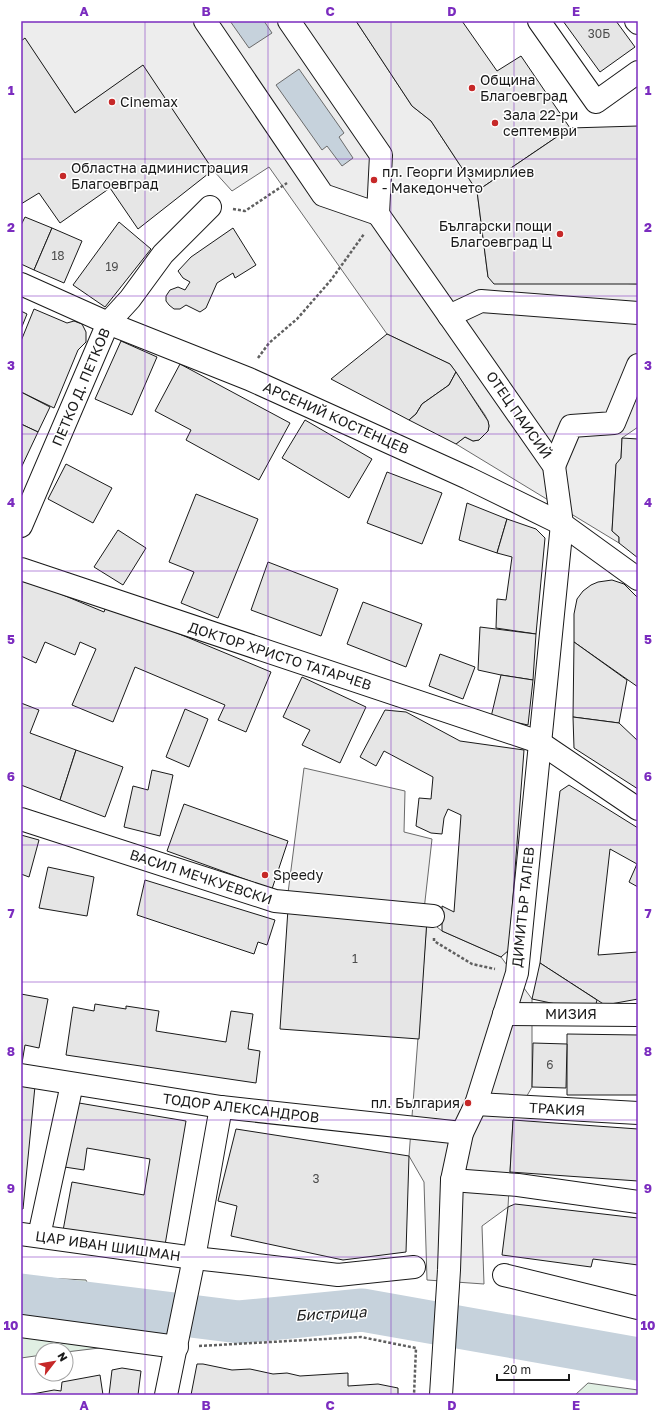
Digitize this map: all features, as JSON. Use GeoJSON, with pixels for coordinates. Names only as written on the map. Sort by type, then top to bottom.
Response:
{"type":"FeatureCollection","features":[{"type":"Feature","properties":{"kind":"street"},"geometry":{"type":"LineString","coordinates":[[205,21],[324,195],[378,214],[381,155],[289,21]]}},
{"type":"Feature","properties":{"kind":"street"},"geometry":{"type":"LineString","coordinates":[[539,21],[596,102],[638,72]]}},
{"type":"Feature","properties":{"kind":"street","name":"ПЕТКО Д. ПЕТКОВ"},"geometry":{"type":"LineString","coordinates":[[21,526],[108,323],[130,299],[163,254],[210,207]]}},
{"type":"Feature","properties":{"kind":"street","name":"ОТЕЦ ПАИСИЙ"},"geometry":{"type":"LineString","coordinates":[[378,214],[554,466],[562,524]]}},
{"type":"Feature","properties":{"kind":"street","name":"АРСЕНИЙ КОСТЕНЦЕВ"},"geometry":{"type":"LineString","coordinates":[[21,284],[108,323],[250,379],[468,478],[562,524],[638,579]]}},
{"type":"Feature","properties":{"kind":"street"},"geometry":{"type":"LineString","coordinates":[[449,316],[481,301],[638,313]]}},
{"type":"Feature","properties":{"kind":"street"},"geometry":{"type":"LineString","coordinates":[[554,466],[571,426],[614,422],[638,365]]}},
{"type":"Feature","properties":{"kind":"street","name":"ДИМИТЪР ТАЛЕВ"},"geometry":{"type":"LineString","coordinates":[[441,1395],[449,1270],[452,1180],[462,1132],[476,1104],[517,973],[562,524]]}},
{"type":"Feature","properties":{"kind":"street","name":"ДОКТОР ХРИСТО ТАТАРЧЕВ"},"geometry":{"type":"LineString","coordinates":[[21,570],[539,742],[638,809]]}},
{"type":"Feature","properties":{"kind":"street","name":"ВАСИЛ МЕЧКУЕВСКИ"},"geometry":{"type":"LineString","coordinates":[[21,819],[275,901],[433,916]]}},
{"type":"Feature","properties":{"kind":"street","name":"МИЗИЯ"},"geometry":{"type":"LineString","coordinates":[[504,1014],[638,1015]]}},
{"type":"Feature","properties":{"kind":"street","name":"ТОДОР АЛЕКСАНДРОВ"},"geometry":{"type":"LineString","coordinates":[[21,1075],[221,1108],[462,1132]]}},
{"type":"Feature","properties":{"kind":"street"},"geometry":{"type":"LineString","coordinates":[[30,1235],[72,1084]]}},
{"type":"Feature","properties":{"kind":"street","name":"ТРАКИЯ"},"geometry":{"type":"LineString","coordinates":[[476,1104],[638,1113]]}},
{"type":"Feature","properties":{"kind":"street"},"geometry":{"type":"LineString","coordinates":[[166,1395],[177,1347],[221,1108]]}},
{"type":"Feature","properties":{"kind":"street"},"geometry":{"type":"LineString","coordinates":[[452,1180],[518,1185],[638,1202]]}},
{"type":"Feature","properties":{"kind":"street","name":"ЦАР ИВАН ШИШМАН"},"geometry":{"type":"LineString","coordinates":[[30,1235],[194,1258],[338,1275],[414,1267]]}},
{"type":"Feature","properties":{"kind":"street"},"geometry":{"type":"LineString","coordinates":[[504,1275],[638,1308]]}},
{"type":"Feature","properties":{"kind":"street"},"geometry":{"type":"LineString","coordinates":[[21,1326],[177,1347]]}},
{"type":"Feature","properties":{"kind":"path"},"geometry":{"type":"LineString","coordinates":[[245,211],[306,170]]}},
{"type":"Feature","properties":{"kind":"path"},"geometry":{"type":"LineString","coordinates":[[250,379],[256,360],[269,343],[297,319],[331,280],[378,214]]}},
{"type":"Feature","properties":{"kind":"path"},"geometry":{"type":"LineString","coordinates":[[433,916],[434,941],[472,964],[517,973]]}},
{"type":"Feature","properties":{"kind":"path"},"geometry":{"type":"LineString","coordinates":[[177,1347],[361,1337],[416,1348],[414,1395]]}},
{"type":"Feature","properties":{"kind":"green space"},"geometry":{"type":"Polygon","coordinates":[[[21,1277],[86,1280],[116,1346],[74,1351],[74,1342],[34,1342],[34,1356],[21,1358],[21,1277]]]}},
{"type":"Feature","properties":{"kind":"green space"},"geometry":{"type":"Polygon","coordinates":[[[588,1383],[638,1390],[638,1395],[575,1395],[588,1383]]]}},
{"type":"Feature","properties":{"kind":"shaded area","name":"пл. Георги Измирлиев - Македончето"},"geometry":{"type":"Polygon","coordinates":[[[21,21],[356,21],[412,106],[431,121],[477,191],[488,277],[638,284],[638,427],[622,438],[621,458],[616,465],[612,531],[619,537],[619,543],[456,444],[465,437],[473,441],[479,440],[488,431],[489,426],[485,415],[450,364],[387,334],[269,167],[232,191],[213,170],[143,66],[75,113],[25,39],[21,41],[21,21]]]}},
{"type":"Feature","properties":{"kind":"shaded area"},"geometry":{"type":"Polygon","coordinates":[[[230,21],[264,21],[272,33],[249,48],[230,21]]]}},
{"type":"Feature","properties":{"kind":"shaded area"},"geometry":{"type":"Polygon","coordinates":[[[299,69],[344,133],[339,137],[353,158],[342,166],[327,146],[322,150],[276,85],[299,69]]]}},
{"type":"Feature","properties":{"kind":"shaded area"},"geometry":{"type":"Polygon","coordinates":[[[304,768],[405,791],[404,832],[432,839],[424,910],[288,893],[304,768]]]}},
{"type":"Feature","properties":{"kind":"shaded area","name":"пл. България"},"geometry":{"type":"Polygon","coordinates":[[[427,919],[442,931],[501,957],[532,999],[532,1087],[513,1120],[508,1207],[482,1226],[484,1284],[427,1280],[424,1182],[409,1156],[427,919]]]}},
{"type":"Feature","properties":{"kind":"building","name":"Община Благоевград"},"geometry":{"type":"Polygon","coordinates":[[[356,21],[462,21],[497,71],[521,56],[570,128],[477,191],[431,121],[412,106],[356,21]]]}},
{"type":"Feature","properties":{"kind":"building"},"geometry":{"type":"Polygon","coordinates":[[[563,21],[616,21],[635,47],[600,72],[563,21]]]}},
{"type":"Feature","properties":{"kind":"building"},"geometry":{"type":"Polygon","coordinates":[[[25,38],[75,113],[143,65],[213,170],[138,229],[110,188],[60,223],[39,193],[21,204],[21,41],[25,38]]]}},
{"type":"Feature","properties":{"kind":"building","name":"Български пощи Благоевград Ц"},"geometry":{"type":"Polygon","coordinates":[[[638,126],[638,284],[494,284],[488,277],[477,191],[570,128],[638,126]]]}},
{"type":"Feature","properties":{"kind":"building"},"geometry":{"type":"Polygon","coordinates":[[[25,217],[52,228],[34,270],[21,264],[21,225],[25,217]]]}},
{"type":"Feature","properties":{"kind":"building"},"geometry":{"type":"Polygon","coordinates":[[[119,222],[151,249],[105,307],[73,285],[119,222]]]}},
{"type":"Feature","properties":{"kind":"building"},"geometry":{"type":"Polygon","coordinates":[[[52,228],[82,241],[64,283],[34,270],[52,228]]]}},
{"type":"Feature","properties":{"kind":"building"},"geometry":{"type":"Polygon","coordinates":[[[233,228],[256,265],[235,278],[233,273],[217,283],[206,308],[200,312],[186,305],[180,309],[174,309],[166,301],[166,296],[170,290],[178,287],[185,290],[190,282],[183,278],[178,271],[191,257],[233,228]]]}},
{"type":"Feature","properties":{"kind":"building"},"geometry":{"type":"Polygon","coordinates":[[[34,309],[67,323],[74,321],[82,324],[86,332],[86,342],[78,350],[54,408],[21,392],[21,341],[34,309]]]}},
{"type":"Feature","properties":{"kind":"building"},"geometry":{"type":"Polygon","coordinates":[[[21,311],[27,314],[21,329],[21,311]]]}},
{"type":"Feature","properties":{"kind":"building"},"geometry":{"type":"Polygon","coordinates":[[[387,334],[450,364],[456,372],[449,385],[422,404],[416,414],[409,420],[331,379],[387,334]]]}},
{"type":"Feature","properties":{"kind":"building"},"geometry":{"type":"Polygon","coordinates":[[[121,341],[157,357],[132,415],[95,399],[121,341]]]}},
{"type":"Feature","properties":{"kind":"building"},"geometry":{"type":"Polygon","coordinates":[[[180,364],[290,423],[259,480],[186,440],[191,430],[155,411],[180,364]]]}},
{"type":"Feature","properties":{"kind":"building"},"geometry":{"type":"Polygon","coordinates":[[[456,372],[488,421],[489,426],[488,431],[479,440],[473,441],[465,437],[456,444],[409,420],[416,414],[422,404],[449,385],[456,372]]]}},
{"type":"Feature","properties":{"kind":"building"},"geometry":{"type":"Polygon","coordinates":[[[21,392],[50,407],[38,432],[21,424],[21,392]]]}},
{"type":"Feature","properties":{"kind":"building"},"geometry":{"type":"Polygon","coordinates":[[[305,420],[372,459],[349,498],[282,458],[305,420]]]}},
{"type":"Feature","properties":{"kind":"building"},"geometry":{"type":"Polygon","coordinates":[[[21,424],[38,432],[21,468],[21,424]]]}},
{"type":"Feature","properties":{"kind":"building"},"geometry":{"type":"Polygon","coordinates":[[[622,438],[638,439],[638,558],[619,543],[619,537],[612,531],[616,464],[621,458],[622,438]]]}},
{"type":"Feature","properties":{"kind":"building"},"geometry":{"type":"Polygon","coordinates":[[[66,464],[112,488],[93,523],[48,499],[66,464]]]}},
{"type":"Feature","properties":{"kind":"building"},"geometry":{"type":"Polygon","coordinates":[[[387,472],[442,493],[422,544],[367,523],[387,472]]]}},
{"type":"Feature","properties":{"kind":"building"},"geometry":{"type":"Polygon","coordinates":[[[196,494],[258,519],[218,618],[181,603],[194,572],[169,562],[196,494]]]}},
{"type":"Feature","properties":{"kind":"building"},"geometry":{"type":"Polygon","coordinates":[[[467,503],[507,519],[497,553],[459,540],[467,503]]]}},
{"type":"Feature","properties":{"kind":"building"},"geometry":{"type":"Polygon","coordinates":[[[507,519],[536,529],[545,538],[536,634],[496,628],[497,599],[506,600],[512,557],[497,553],[507,519]]]}},
{"type":"Feature","properties":{"kind":"building"},"geometry":{"type":"Polygon","coordinates":[[[118,530],[146,548],[123,585],[94,567],[118,530]]]}},
{"type":"Feature","properties":{"kind":"building"},"geometry":{"type":"Polygon","coordinates":[[[268,562],[338,589],[321,636],[251,610],[268,562]]]}},
{"type":"Feature","properties":{"kind":"building"},"geometry":{"type":"Polygon","coordinates":[[[22,578],[104,612],[107,604],[271,672],[246,732],[218,720],[225,705],[135,667],[113,722],[72,705],[96,649],[80,642],[75,655],[45,642],[36,663],[21,656],[22,578]]]}},
{"type":"Feature","properties":{"kind":"building"},"geometry":{"type":"Polygon","coordinates":[[[612,580],[624,584],[638,598],[638,687],[574,642],[574,614],[577,599],[583,591],[591,585],[598,582],[612,580]]]}},
{"type":"Feature","properties":{"kind":"building"},"geometry":{"type":"Polygon","coordinates":[[[363,602],[422,624],[406,667],[347,644],[363,602]]]}},
{"type":"Feature","properties":{"kind":"building"},"geometry":{"type":"Polygon","coordinates":[[[480,627],[536,634],[533,680],[478,670],[480,627]]]}},
{"type":"Feature","properties":{"kind":"building"},"geometry":{"type":"Polygon","coordinates":[[[574,642],[627,680],[619,723],[573,717],[574,642]]]}},
{"type":"Feature","properties":{"kind":"building"},"geometry":{"type":"Polygon","coordinates":[[[440,654],[475,667],[463,699],[429,686],[440,654]]]}},
{"type":"Feature","properties":{"kind":"building"},"geometry":{"type":"Polygon","coordinates":[[[501,675],[533,680],[528,725],[491,717],[501,675]]]}},
{"type":"Feature","properties":{"kind":"building"},"geometry":{"type":"Polygon","coordinates":[[[302,677],[366,707],[340,763],[302,745],[310,730],[283,717],[302,677]]]}},
{"type":"Feature","properties":{"kind":"building"},"geometry":{"type":"Polygon","coordinates":[[[21,703],[39,710],[30,733],[76,750],[60,800],[21,785],[21,703]]]}},
{"type":"Feature","properties":{"kind":"building"},"geometry":{"type":"Polygon","coordinates":[[[185,709],[208,719],[189,767],[166,757],[185,709]]]}},
{"type":"Feature","properties":{"kind":"building"},"geometry":{"type":"Polygon","coordinates":[[[385,710],[406,712],[460,741],[524,750],[509,950],[501,957],[442,931],[442,906],[454,912],[461,815],[448,809],[444,818],[442,834],[431,833],[416,826],[419,798],[431,799],[433,777],[384,751],[376,766],[360,757],[385,710]]]}},
{"type":"Feature","properties":{"kind":"building"},"geometry":{"type":"Polygon","coordinates":[[[573,717],[619,723],[638,741],[638,789],[574,748],[573,717]]]}},
{"type":"Feature","properties":{"kind":"building"},"geometry":{"type":"Polygon","coordinates":[[[76,750],[123,767],[105,817],[60,800],[76,750]]]}},
{"type":"Feature","properties":{"kind":"building"},"geometry":{"type":"Polygon","coordinates":[[[152,770],[173,775],[160,836],[124,827],[133,786],[148,790],[152,770]]]}},
{"type":"Feature","properties":{"kind":"building"},"geometry":{"type":"Polygon","coordinates":[[[569,785],[638,828],[638,887],[629,882],[637,864],[610,849],[598,955],[638,952],[638,999],[605,1005],[540,963],[560,791],[569,785]]]}},
{"type":"Feature","properties":{"kind":"building"},"geometry":{"type":"Polygon","coordinates":[[[184,804],[288,841],[272,889],[167,851],[184,804]]]}},
{"type":"Feature","properties":{"kind":"building"},"geometry":{"type":"Polygon","coordinates":[[[21,835],[39,840],[29,877],[21,874],[21,835]]]}},
{"type":"Feature","properties":{"kind":"building"},"geometry":{"type":"Polygon","coordinates":[[[48,867],[94,877],[87,916],[39,908],[48,867]]]}},
{"type":"Feature","properties":{"kind":"building"},"geometry":{"type":"Polygon","coordinates":[[[145,880],[275,920],[267,945],[258,942],[254,954],[137,915],[145,880]]]}},
{"type":"Feature","properties":{"kind":"building"},"geometry":{"type":"Polygon","coordinates":[[[288,909],[427,919],[419,1039],[280,1029],[288,909]]]}},
{"type":"Feature","properties":{"kind":"building"},"geometry":{"type":"Polygon","coordinates":[[[540,963],[597,1000],[594,1012],[532,999],[540,963]]]}},
{"type":"Feature","properties":{"kind":"building"},"geometry":{"type":"Polygon","coordinates":[[[21,994],[48,999],[39,1048],[25,1045],[22,1063],[21,994]]]}},
{"type":"Feature","properties":{"kind":"building"},"geometry":{"type":"Polygon","coordinates":[[[95,1004],[126,1009],[126,1006],[159,1011],[156,1031],[226,1042],[231,1011],[253,1014],[248,1049],[260,1051],[256,1083],[66,1055],[73,1007],[94,1011],[95,1004]]]}},
{"type":"Feature","properties":{"kind":"building"},"geometry":{"type":"Polygon","coordinates":[[[567,1034],[638,1035],[638,1095],[567,1095],[567,1034]]]}},
{"type":"Feature","properties":{"kind":"building"},"geometry":{"type":"Polygon","coordinates":[[[533,1043],[567,1044],[566,1088],[532,1087],[533,1043]]]}},
{"type":"Feature","properties":{"kind":"building"},"geometry":{"type":"Polygon","coordinates":[[[21,1084],[35,1086],[23,1209],[21,1209],[21,1084]]]}},
{"type":"Feature","properties":{"kind":"building"},"geometry":{"type":"Polygon","coordinates":[[[73,1102],[186,1121],[164,1251],[62,1236],[72,1182],[144,1195],[150,1159],[87,1148],[84,1170],[58,1166],[73,1102]]]}},
{"type":"Feature","properties":{"kind":"building"},"geometry":{"type":"Polygon","coordinates":[[[513,1120],[638,1129],[638,1181],[510,1172],[513,1120]]]}},
{"type":"Feature","properties":{"kind":"building"},"geometry":{"type":"Polygon","coordinates":[[[236,1129],[409,1156],[406,1252],[343,1260],[231,1236],[237,1206],[218,1201],[236,1129]]]}},
{"type":"Feature","properties":{"kind":"building"},"geometry":{"type":"Polygon","coordinates":[[[515,1204],[638,1218],[638,1265],[593,1259],[591,1267],[502,1255],[508,1207],[515,1204]]]}},
{"type":"Feature","properties":{"kind":"building"},"geometry":{"type":"Polygon","coordinates":[[[197,1364],[232,1370],[250,1369],[273,1374],[287,1373],[300,1376],[348,1373],[348,1386],[378,1384],[398,1388],[398,1395],[191,1395],[197,1364]]]}},
{"type":"Feature","properties":{"kind":"building"},"geometry":{"type":"Polygon","coordinates":[[[122,1368],[141,1371],[138,1395],[109,1395],[112,1370],[122,1368]]]}},
{"type":"Feature","properties":{"kind":"building"},"geometry":{"type":"Polygon","coordinates":[[[100,1375],[103,1395],[27,1395],[54,1390],[61,1391],[62,1382],[74,1382],[74,1380],[100,1375]]]}},
{"type":"Feature","properties":{"kind":"waterway","name":"Бистрица"},"geometry":{"type":"LineString","coordinates":[[21,1295],[239,1322],[362,1310],[638,1359]]}},
{"type":"Feature","properties":{"kind":"place","name":"Община Благоевград"},"geometry":{"type":"Point","coordinates":[472,88]}},
{"type":"Feature","properties":{"kind":"place","name":"Cinemax"},"geometry":{"type":"Point","coordinates":[112,102]}},
{"type":"Feature","properties":{"kind":"place","name":"Зала 22-ри септември"},"geometry":{"type":"Point","coordinates":[495,123]}},
{"type":"Feature","properties":{"kind":"place","name":"Областна администрация Благоевград"},"geometry":{"type":"Point","coordinates":[63,176]}},
{"type":"Feature","properties":{"kind":"place","name":"пл. Георги Измирлиев - Македончето"},"geometry":{"type":"Point","coordinates":[374,180]}},
{"type":"Feature","properties":{"kind":"place","name":"Български пощи Благоевград Ц"},"geometry":{"type":"Point","coordinates":[560,234]}},
{"type":"Feature","properties":{"kind":"place","name":"Speedy"},"geometry":{"type":"Point","coordinates":[265,875]}},
{"type":"Feature","properties":{"kind":"place","name":"пл. България"},"geometry":{"type":"Point","coordinates":[468,1103]}}]}
